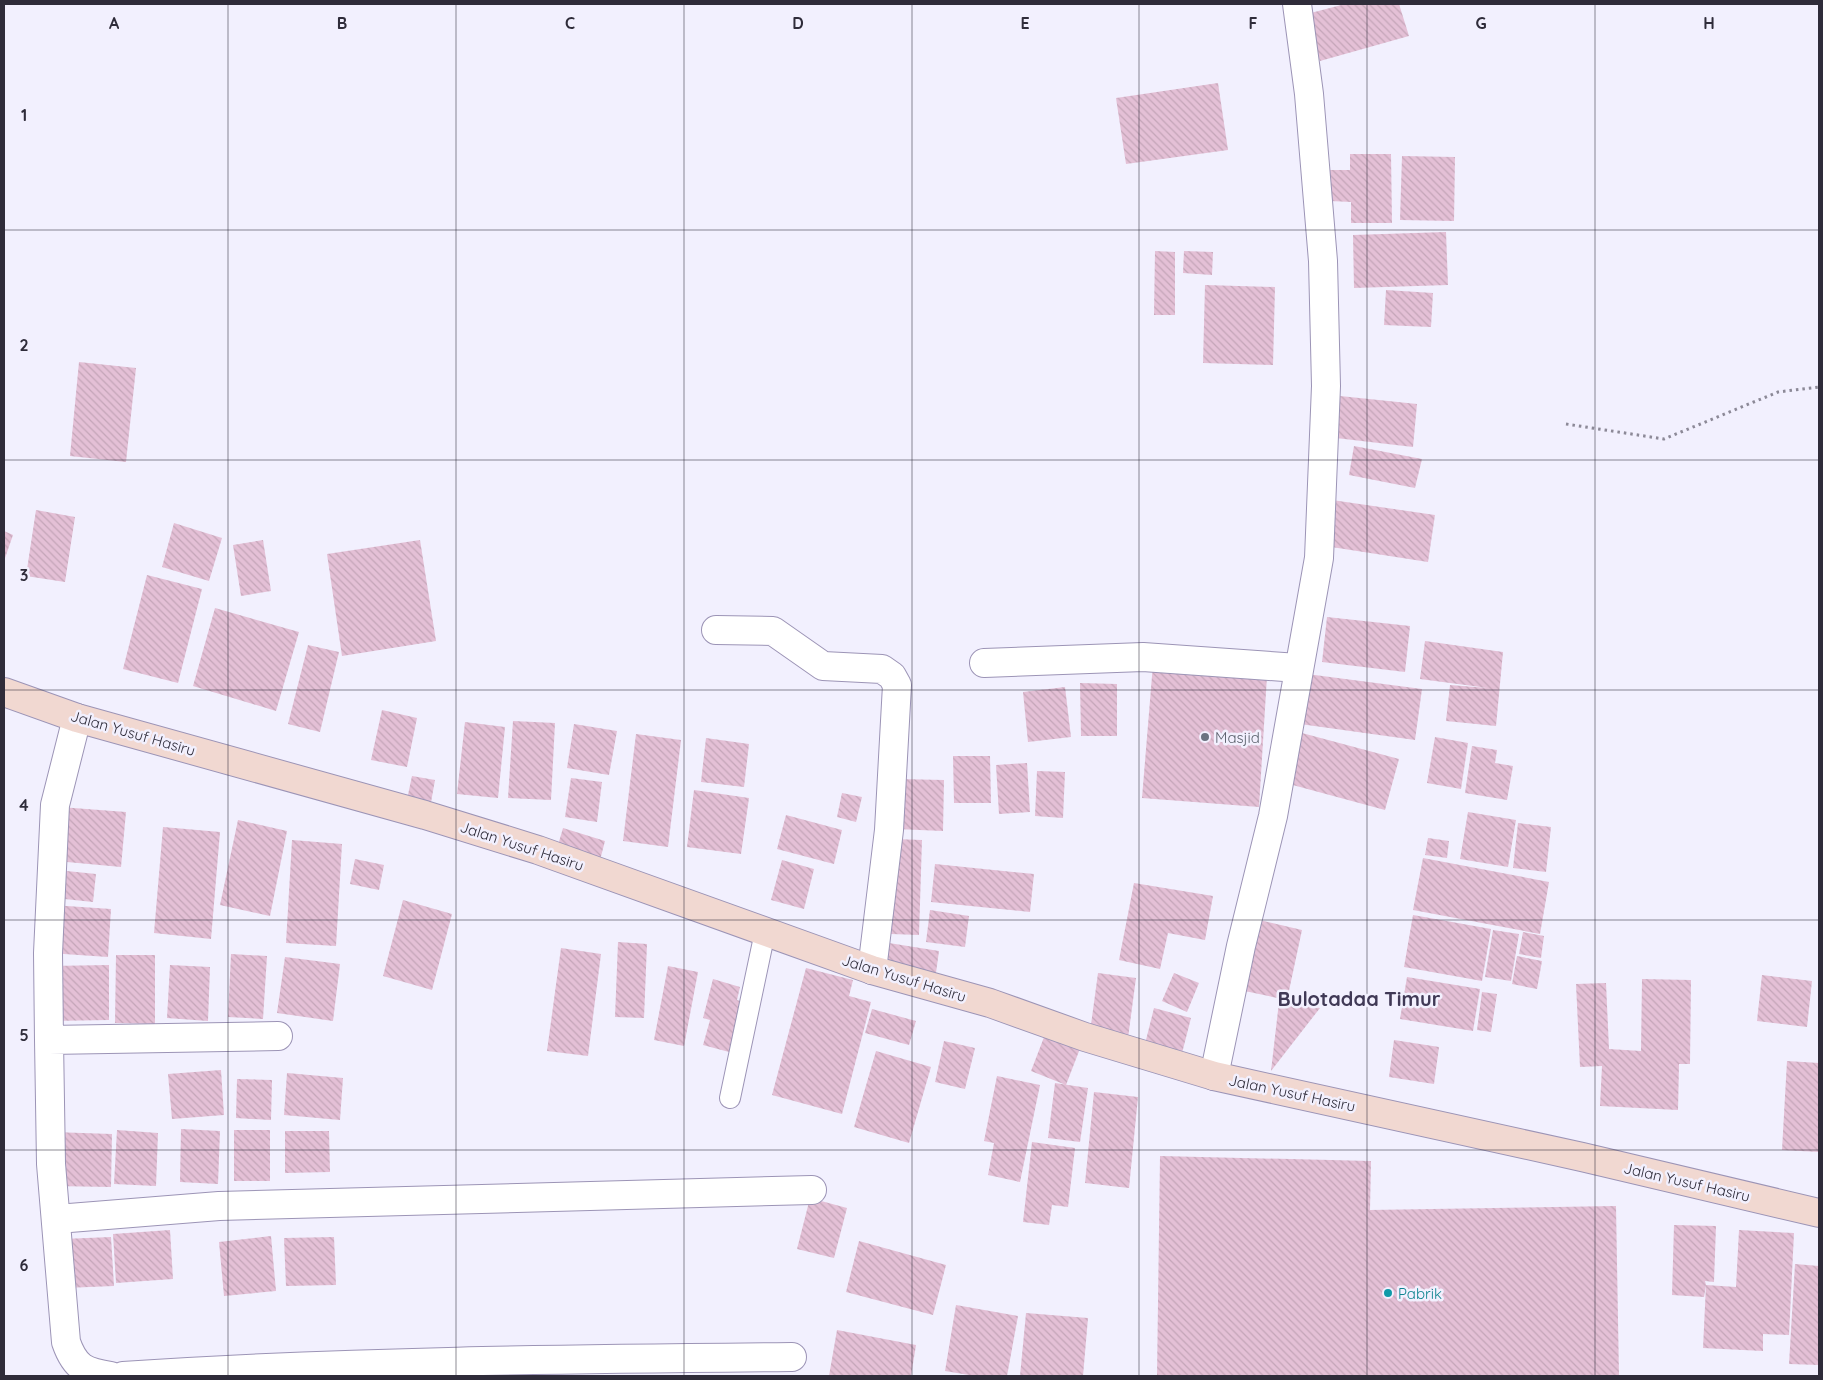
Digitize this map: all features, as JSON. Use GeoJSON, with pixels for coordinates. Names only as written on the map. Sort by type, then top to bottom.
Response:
{"type":"FeatureCollection","features":[{"type":"Feature","properties":{"kind":"main road","name":"Jalan Yusuf Hasiru"},"geometry":{"type":"LineString","coordinates":[[4,692],[77,718],[434,818],[547,853],[872,970],[990,1003],[1085,1037],[1214,1076],[1582,1157],[1819,1213]]}},
{"type":"Feature","properties":{"kind":"street"},"geometry":{"type":"LineString","coordinates":[[1214,1076],[1241,946],[1273,816],[1319,558],[1326,386],[1323,261],[1309,94],[1297,4]]}},
{"type":"Feature","properties":{"kind":"street"},"geometry":{"type":"LineString","coordinates":[[716,630],[773,631],[823,666],[882,669],[892,676],[897,686],[888,830],[872,970]]}},
{"type":"Feature","properties":{"kind":"street"},"geometry":{"type":"LineString","coordinates":[[984,663],[1143,657],[1298,668]]}},
{"type":"Feature","properties":{"kind":"street"},"geometry":{"type":"LineString","coordinates":[[77,718],[55,805],[48,952],[51,1164],[66,1342],[72,1357],[79,1366],[93,1373],[111,1376]]}},
{"type":"Feature","properties":{"kind":"street"},"geometry":{"type":"LineString","coordinates":[[50,1040],[278,1036]]}},
{"type":"Feature","properties":{"kind":"street"},"geometry":{"type":"LineString","coordinates":[[57,1219],[218,1206],[812,1190]]}},
{"type":"Feature","properties":{"kind":"street"},"geometry":{"type":"LineString","coordinates":[[123,1376],[792,1357]]}},
{"type":"Feature","properties":{"kind":"lane"},"geometry":{"type":"LineString","coordinates":[[730,1098],[765,932]]}},
{"type":"Feature","properties":{"kind":"path"},"geometry":{"type":"LineString","coordinates":[[1566,424],[1664,439],[1778,392],[1819,387]]}},
{"type":"Feature","properties":{"kind":"building"},"geometry":{"type":"Polygon","coordinates":[[[1345,4],[1399,4],[1409,36],[1320,61],[1307,14],[1345,4]]]}},
{"type":"Feature","properties":{"kind":"building"},"geometry":{"type":"Polygon","coordinates":[[[1218,83],[1228,150],[1126,164],[1116,98],[1218,83]]]}},
{"type":"Feature","properties":{"kind":"building"},"geometry":{"type":"Polygon","coordinates":[[[1350,154],[1391,154],[1392,223],[1351,223],[1351,202],[1330,201],[1330,170],[1350,170],[1350,154]]]}},
{"type":"Feature","properties":{"kind":"building"},"geometry":{"type":"Polygon","coordinates":[[[1402,156],[1455,157],[1454,221],[1400,220],[1402,156]]]}},
{"type":"Feature","properties":{"kind":"building"},"geometry":{"type":"Polygon","coordinates":[[[1446,232],[1448,285],[1354,288],[1353,235],[1446,232]]]}},
{"type":"Feature","properties":{"kind":"building"},"geometry":{"type":"Polygon","coordinates":[[[1155,251],[1175,252],[1175,315],[1154,315],[1155,251]]]}},
{"type":"Feature","properties":{"kind":"building"},"geometry":{"type":"Polygon","coordinates":[[[1184,251],[1213,252],[1212,275],[1183,273],[1184,251]]]}},
{"type":"Feature","properties":{"kind":"building"},"geometry":{"type":"Polygon","coordinates":[[[1205,285],[1275,287],[1273,365],[1203,363],[1205,285]]]}},
{"type":"Feature","properties":{"kind":"building"},"geometry":{"type":"Polygon","coordinates":[[[1386,290],[1433,293],[1431,327],[1384,325],[1386,290]]]}},
{"type":"Feature","properties":{"kind":"building"},"geometry":{"type":"Polygon","coordinates":[[[79,362],[136,368],[126,462],[70,456],[79,362]]]}},
{"type":"Feature","properties":{"kind":"building"},"geometry":{"type":"Polygon","coordinates":[[[1340,396],[1417,404],[1413,447],[1336,438],[1340,396]]]}},
{"type":"Feature","properties":{"kind":"building"},"geometry":{"type":"Polygon","coordinates":[[[1354,446],[1422,459],[1415,488],[1349,475],[1354,446]]]}},
{"type":"Feature","properties":{"kind":"building"},"geometry":{"type":"Polygon","coordinates":[[[1332,500],[1435,515],[1428,562],[1325,546],[1332,500]]]}},
{"type":"Feature","properties":{"kind":"building"},"geometry":{"type":"Polygon","coordinates":[[[36,510],[75,517],[65,582],[26,576],[36,510]]]}},
{"type":"Feature","properties":{"kind":"building"},"geometry":{"type":"Polygon","coordinates":[[[174,523],[222,538],[209,581],[162,567],[174,523]]]}},
{"type":"Feature","properties":{"kind":"building"},"geometry":{"type":"Polygon","coordinates":[[[4,531],[13,535],[4,561],[4,531]]]}},
{"type":"Feature","properties":{"kind":"building"},"geometry":{"type":"Polygon","coordinates":[[[263,540],[271,591],[241,596],[233,545],[263,540]]]}},
{"type":"Feature","properties":{"kind":"building"},"geometry":{"type":"Polygon","coordinates":[[[420,540],[436,641],[342,656],[327,554],[420,540]]]}},
{"type":"Feature","properties":{"kind":"building"},"geometry":{"type":"Polygon","coordinates":[[[147,575],[202,589],[178,683],[123,669],[147,575]]]}},
{"type":"Feature","properties":{"kind":"building"},"geometry":{"type":"Polygon","coordinates":[[[215,608],[299,632],[276,711],[193,686],[215,608]]]}},
{"type":"Feature","properties":{"kind":"building"},"geometry":{"type":"Polygon","coordinates":[[[1327,617],[1410,626],[1405,672],[1322,662],[1327,617]]]}},
{"type":"Feature","properties":{"kind":"building"},"geometry":{"type":"Polygon","coordinates":[[[1425,641],[1503,652],[1496,726],[1446,721],[1450,685],[1488,688],[1420,679],[1425,641]]]}},
{"type":"Feature","properties":{"kind":"building"},"geometry":{"type":"Polygon","coordinates":[[[308,645],[339,652],[320,732],[288,724],[308,645]]]}},
{"type":"Feature","properties":{"kind":"building","name":"Masjid"},"geometry":{"type":"Polygon","coordinates":[[[1153,664],[1267,676],[1259,807],[1142,798],[1153,664]]]}},
{"type":"Feature","properties":{"kind":"building"},"geometry":{"type":"Polygon","coordinates":[[[1307,674],[1422,689],[1415,740],[1300,724],[1307,674]]]}},
{"type":"Feature","properties":{"kind":"building"},"geometry":{"type":"Polygon","coordinates":[[[1080,683],[1117,684],[1117,736],[1081,736],[1080,683]]]}},
{"type":"Feature","properties":{"kind":"building"},"geometry":{"type":"Polygon","coordinates":[[[1065,687],[1071,737],[1028,742],[1023,692],[1065,687]]]}},
{"type":"Feature","properties":{"kind":"building"},"geometry":{"type":"Polygon","coordinates":[[[382,710],[417,718],[407,767],[371,760],[382,710]]]}},
{"type":"Feature","properties":{"kind":"building"},"geometry":{"type":"Polygon","coordinates":[[[513,721],[555,723],[551,800],[508,798],[513,721]]]}},
{"type":"Feature","properties":{"kind":"building"},"geometry":{"type":"Polygon","coordinates":[[[465,722],[505,727],[498,798],[457,794],[465,722]]]}},
{"type":"Feature","properties":{"kind":"building"},"geometry":{"type":"Polygon","coordinates":[[[574,724],[617,731],[609,775],[567,768],[574,724]]]}},
{"type":"Feature","properties":{"kind":"building"},"geometry":{"type":"Polygon","coordinates":[[[1302,733],[1399,759],[1385,810],[1289,784],[1302,733]]]}},
{"type":"Feature","properties":{"kind":"building"},"geometry":{"type":"Polygon","coordinates":[[[636,734],[681,740],[668,847],[623,841],[636,734]]]}},
{"type":"Feature","properties":{"kind":"building"},"geometry":{"type":"Polygon","coordinates":[[[1435,737],[1468,743],[1461,789],[1427,783],[1435,737]]]}},
{"type":"Feature","properties":{"kind":"building"},"geometry":{"type":"Polygon","coordinates":[[[706,738],[749,744],[744,787],[701,782],[706,738]]]}},
{"type":"Feature","properties":{"kind":"building"},"geometry":{"type":"Polygon","coordinates":[[[1472,746],[1497,750],[1495,763],[1513,766],[1507,800],[1465,793],[1472,746]]]}},
{"type":"Feature","properties":{"kind":"building"},"geometry":{"type":"Polygon","coordinates":[[[953,756],[990,756],[991,803],[954,803],[953,756]]]}},
{"type":"Feature","properties":{"kind":"building"},"geometry":{"type":"Polygon","coordinates":[[[1027,763],[1030,812],[999,814],[996,765],[1027,763]]]}},
{"type":"Feature","properties":{"kind":"building"},"geometry":{"type":"Polygon","coordinates":[[[1037,771],[1065,772],[1063,818],[1035,816],[1037,771]]]}},
{"type":"Feature","properties":{"kind":"building"},"geometry":{"type":"Polygon","coordinates":[[[412,776],[435,780],[430,808],[406,804],[412,776]]]}},
{"type":"Feature","properties":{"kind":"building"},"geometry":{"type":"Polygon","coordinates":[[[571,778],[602,782],[597,822],[565,817],[571,778]]]}},
{"type":"Feature","properties":{"kind":"building"},"geometry":{"type":"Polygon","coordinates":[[[898,779],[944,780],[943,831],[896,829],[898,779]]]}},
{"type":"Feature","properties":{"kind":"building"},"geometry":{"type":"Polygon","coordinates":[[[694,790],[749,798],[741,854],[687,847],[694,790]]]}},
{"type":"Feature","properties":{"kind":"building"},"geometry":{"type":"Polygon","coordinates":[[[842,793],[862,797],[856,822],[837,817],[842,793]]]}},
{"type":"Feature","properties":{"kind":"building"},"geometry":{"type":"Polygon","coordinates":[[[60,807],[126,812],[121,867],[56,861],[60,807]]]}},
{"type":"Feature","properties":{"kind":"building"},"geometry":{"type":"Polygon","coordinates":[[[1468,812],[1516,820],[1508,867],[1460,859],[1468,812]]]}},
{"type":"Feature","properties":{"kind":"building"},"geometry":{"type":"Polygon","coordinates":[[[786,815],[842,830],[834,864],[777,849],[786,815]]]}},
{"type":"Feature","properties":{"kind":"building"},"geometry":{"type":"Polygon","coordinates":[[[238,820],[287,831],[270,916],[220,905],[238,820]]]}},
{"type":"Feature","properties":{"kind":"building"},"geometry":{"type":"Polygon","coordinates":[[[1518,823],[1551,827],[1546,872],[1513,868],[1518,823]]]}},
{"type":"Feature","properties":{"kind":"building"},"geometry":{"type":"Polygon","coordinates":[[[163,827],[220,832],[211,939],[154,933],[163,827]]]}},
{"type":"Feature","properties":{"kind":"building"},"geometry":{"type":"Polygon","coordinates":[[[563,828],[605,841],[599,864],[556,852],[563,828]]]}},
{"type":"Feature","properties":{"kind":"building"},"geometry":{"type":"Polygon","coordinates":[[[1428,838],[1449,841],[1447,858],[1425,855],[1428,838]]]}},
{"type":"Feature","properties":{"kind":"building"},"geometry":{"type":"Polygon","coordinates":[[[894,839],[922,840],[919,935],[891,934],[894,839]]]}},
{"type":"Feature","properties":{"kind":"building"},"geometry":{"type":"Polygon","coordinates":[[[292,840],[342,844],[336,946],[286,943],[292,840]]]}},
{"type":"Feature","properties":{"kind":"building"},"geometry":{"type":"Polygon","coordinates":[[[1423,858],[1549,882],[1540,934],[1413,910],[1423,858]]]}},
{"type":"Feature","properties":{"kind":"building"},"geometry":{"type":"Polygon","coordinates":[[[355,859],[384,865],[379,890],[350,884],[355,859]]]}},
{"type":"Feature","properties":{"kind":"building"},"geometry":{"type":"Polygon","coordinates":[[[782,860],[814,869],[804,909],[771,900],[782,860]]]}},
{"type":"Feature","properties":{"kind":"building"},"geometry":{"type":"Polygon","coordinates":[[[935,864],[1034,874],[1030,912],[931,902],[935,864]]]}},
{"type":"Feature","properties":{"kind":"building"},"geometry":{"type":"Polygon","coordinates":[[[57,870],[96,874],[93,902],[55,898],[57,870]]]}},
{"type":"Feature","properties":{"kind":"building"},"geometry":{"type":"Polygon","coordinates":[[[1134,883],[1213,896],[1205,940],[1168,933],[1160,969],[1119,960],[1134,883]]]}},
{"type":"Feature","properties":{"kind":"building"},"geometry":{"type":"Polygon","coordinates":[[[403,900],[452,914],[432,990],[383,976],[403,900]]]}},
{"type":"Feature","properties":{"kind":"building"},"geometry":{"type":"Polygon","coordinates":[[[52,905],[111,909],[108,957],[49,953],[52,905]]]}},
{"type":"Feature","properties":{"kind":"building"},"geometry":{"type":"Polygon","coordinates":[[[930,910],[969,916],[965,947],[926,942],[930,910]]]}},
{"type":"Feature","properties":{"kind":"building"},"geometry":{"type":"Polygon","coordinates":[[[1413,915],[1491,929],[1482,981],[1404,967],[1413,915]]]}},
{"type":"Feature","properties":{"kind":"building"},"geometry":{"type":"Polygon","coordinates":[[[1255,919],[1302,930],[1287,1000],[1240,990],[1255,919]]]}},
{"type":"Feature","properties":{"kind":"building"},"geometry":{"type":"Polygon","coordinates":[[[1493,930],[1519,934],[1511,981],[1485,977],[1493,930]]]}},
{"type":"Feature","properties":{"kind":"building"},"geometry":{"type":"Polygon","coordinates":[[[1523,932],[1544,936],[1541,958],[1519,954],[1523,932]]]}},
{"type":"Feature","properties":{"kind":"building"},"geometry":{"type":"Polygon","coordinates":[[[618,942],[647,944],[644,1018],[615,1017],[618,942]]]}},
{"type":"Feature","properties":{"kind":"building"},"geometry":{"type":"Polygon","coordinates":[[[889,943],[939,951],[935,980],[885,971],[889,943]]]}},
{"type":"Feature","properties":{"kind":"building"},"geometry":{"type":"Polygon","coordinates":[[[561,948],[601,954],[588,1056],[547,1051],[561,948]]]}},
{"type":"Feature","properties":{"kind":"building"},"geometry":{"type":"Polygon","coordinates":[[[231,954],[267,956],[263,1019],[228,1017],[231,954]]]}},
{"type":"Feature","properties":{"kind":"building"},"geometry":{"type":"Polygon","coordinates":[[[116,955],[155,955],[155,1024],[115,1023],[116,955]]]}},
{"type":"Feature","properties":{"kind":"building"},"geometry":{"type":"Polygon","coordinates":[[[1517,956],[1542,961],[1537,989],[1512,984],[1517,956]]]}},
{"type":"Feature","properties":{"kind":"building"},"geometry":{"type":"Polygon","coordinates":[[[285,957],[340,964],[333,1021],[277,1013],[285,957]]]}},
{"type":"Feature","properties":{"kind":"building"},"geometry":{"type":"Polygon","coordinates":[[[109,965],[109,1020],[51,1021],[50,966],[109,965]]]}},
{"type":"Feature","properties":{"kind":"building"},"geometry":{"type":"Polygon","coordinates":[[[170,965],[210,967],[208,1021],[167,1018],[170,965]]]}},
{"type":"Feature","properties":{"kind":"building"},"geometry":{"type":"Polygon","coordinates":[[[668,966],[698,972],[684,1046],[654,1040],[668,966]]]}},
{"type":"Feature","properties":{"kind":"building"},"geometry":{"type":"Polygon","coordinates":[[[806,968],[853,980],[849,996],[871,1002],[842,1114],[772,1095],[806,968]]]}},
{"type":"Feature","properties":{"kind":"building"},"geometry":{"type":"Polygon","coordinates":[[[1098,973],[1136,978],[1128,1038],[1090,1032],[1098,973]]]}},
{"type":"Feature","properties":{"kind":"building"},"geometry":{"type":"Polygon","coordinates":[[[1174,973],[1199,983],[1187,1012],[1162,1001],[1174,973]]]}},
{"type":"Feature","properties":{"kind":"building"},"geometry":{"type":"Polygon","coordinates":[[[1762,975],[1812,981],[1807,1027],[1757,1021],[1762,975]]]}},
{"type":"Feature","properties":{"kind":"building"},"geometry":{"type":"Polygon","coordinates":[[[1407,977],[1480,989],[1473,1031],[1400,1019],[1407,977]]]}},
{"type":"Feature","properties":{"kind":"building"},"geometry":{"type":"Polygon","coordinates":[[[713,979],[740,987],[737,1000],[746,1003],[729,1052],[703,1045],[710,1020],[703,1018],[713,979]]]}},
{"type":"Feature","properties":{"kind":"building"},"geometry":{"type":"Polygon","coordinates":[[[1642,979],[1691,980],[1690,1064],[1679,1064],[1678,1110],[1600,1106],[1602,1066],[1580,1067],[1576,984],[1606,983],[1609,1049],[1641,1051],[1642,979]]]}},
{"type":"Feature","properties":{"kind":"building"},"geometry":{"type":"Polygon","coordinates":[[[1482,992],[1497,994],[1491,1032],[1477,1030],[1482,992]]]}},
{"type":"Feature","properties":{"kind":"building"},"geometry":{"type":"Polygon","coordinates":[[[1279,1002],[1320,1008],[1271,1071],[1279,1002]]]}},
{"type":"Feature","properties":{"kind":"building"},"geometry":{"type":"Polygon","coordinates":[[[1154,1008],[1191,1018],[1180,1061],[1143,1052],[1154,1008]]]}},
{"type":"Feature","properties":{"kind":"building"},"geometry":{"type":"Polygon","coordinates":[[[872,1009],[916,1021],[909,1045],[865,1033],[872,1009]]]}},
{"type":"Feature","properties":{"kind":"building"},"geometry":{"type":"Polygon","coordinates":[[[1046,1032],[1081,1046],[1066,1085],[1031,1071],[1046,1032]]]}},
{"type":"Feature","properties":{"kind":"building"},"geometry":{"type":"Polygon","coordinates":[[[1394,1040],[1439,1047],[1434,1084],[1389,1077],[1394,1040]]]}},
{"type":"Feature","properties":{"kind":"building"},"geometry":{"type":"Polygon","coordinates":[[[944,1041],[975,1048],[965,1089],[935,1082],[944,1041]]]}},
{"type":"Feature","properties":{"kind":"building"},"geometry":{"type":"Polygon","coordinates":[[[876,1051],[931,1067],[909,1143],[854,1127],[876,1051]]]}},
{"type":"Feature","properties":{"kind":"building"},"geometry":{"type":"Polygon","coordinates":[[[1787,1061],[1819,1063],[1819,1152],[1782,1150],[1787,1061]]]}},
{"type":"Feature","properties":{"kind":"building"},"geometry":{"type":"Polygon","coordinates":[[[221,1070],[224,1115],[172,1119],[168,1074],[221,1070]]]}},
{"type":"Feature","properties":{"kind":"building"},"geometry":{"type":"Polygon","coordinates":[[[287,1073],[343,1078],[340,1120],[284,1115],[287,1073]]]}},
{"type":"Feature","properties":{"kind":"building"},"geometry":{"type":"Polygon","coordinates":[[[997,1076],[1040,1085],[1020,1182],[988,1175],[994,1143],[984,1141],[997,1076]]]}},
{"type":"Feature","properties":{"kind":"building"},"geometry":{"type":"Polygon","coordinates":[[[237,1079],[272,1080],[271,1120],[236,1118],[237,1079]]]}},
{"type":"Feature","properties":{"kind":"building"},"geometry":{"type":"Polygon","coordinates":[[[1055,1083],[1088,1088],[1080,1142],[1048,1138],[1055,1083]]]}},
{"type":"Feature","properties":{"kind":"building"},"geometry":{"type":"Polygon","coordinates":[[[1094,1092],[1138,1097],[1129,1188],[1085,1183],[1094,1092]]]}},
{"type":"Feature","properties":{"kind":"building"},"geometry":{"type":"Polygon","coordinates":[[[181,1129],[220,1131],[218,1184],[180,1182],[181,1129]]]}},
{"type":"Feature","properties":{"kind":"building"},"geometry":{"type":"Polygon","coordinates":[[[117,1130],[158,1133],[156,1186],[114,1184],[117,1130]]]}},
{"type":"Feature","properties":{"kind":"building"},"geometry":{"type":"Polygon","coordinates":[[[234,1130],[270,1130],[270,1181],[234,1181],[234,1130]]]}},
{"type":"Feature","properties":{"kind":"building"},"geometry":{"type":"Polygon","coordinates":[[[285,1131],[329,1131],[330,1172],[285,1173],[285,1131]]]}},
{"type":"Feature","properties":{"kind":"building"},"geometry":{"type":"Polygon","coordinates":[[[53,1132],[112,1134],[111,1187],[53,1186],[53,1132]]]}},
{"type":"Feature","properties":{"kind":"building"},"geometry":{"type":"Polygon","coordinates":[[[1032,1142],[1075,1148],[1068,1207],[1052,1205],[1049,1225],[1023,1222],[1032,1142]]]}},
{"type":"Feature","properties":{"kind":"building","name":"Pabrik"},"geometry":{"type":"Polygon","coordinates":[[[1160,1156],[1371,1161],[1370,1210],[1616,1206],[1619,1376],[1157,1376],[1160,1156]]]}},
{"type":"Feature","properties":{"kind":"building"},"geometry":{"type":"Polygon","coordinates":[[[810,1198],[847,1208],[834,1258],[797,1249],[810,1198]]]}},
{"type":"Feature","properties":{"kind":"building"},"geometry":{"type":"Polygon","coordinates":[[[1674,1225],[1716,1226],[1714,1282],[1705,1281],[1704,1297],[1672,1295],[1674,1225]]]}},
{"type":"Feature","properties":{"kind":"building"},"geometry":{"type":"Polygon","coordinates":[[[170,1230],[173,1279],[116,1283],[113,1234],[170,1230]]]}},
{"type":"Feature","properties":{"kind":"building"},"geometry":{"type":"Polygon","coordinates":[[[1739,1230],[1794,1233],[1789,1335],[1763,1334],[1763,1351],[1703,1348],[1706,1285],[1736,1287],[1739,1230]]]}},
{"type":"Feature","properties":{"kind":"building"},"geometry":{"type":"Polygon","coordinates":[[[271,1236],[276,1291],[224,1296],[219,1242],[271,1236]]]}},
{"type":"Feature","properties":{"kind":"building"},"geometry":{"type":"Polygon","coordinates":[[[111,1237],[114,1286],[65,1288],[63,1239],[111,1237]]]}},
{"type":"Feature","properties":{"kind":"building"},"geometry":{"type":"Polygon","coordinates":[[[334,1237],[336,1285],[286,1286],[284,1238],[334,1237]]]}},
{"type":"Feature","properties":{"kind":"building"},"geometry":{"type":"Polygon","coordinates":[[[859,1241],[946,1265],[933,1315],[846,1292],[859,1241]]]}},
{"type":"Feature","properties":{"kind":"building"},"geometry":{"type":"Polygon","coordinates":[[[1795,1264],[1819,1266],[1819,1365],[1789,1364],[1795,1264]]]}},
{"type":"Feature","properties":{"kind":"building"},"geometry":{"type":"Polygon","coordinates":[[[956,1305],[1018,1316],[1007,1376],[975,1376],[945,1371],[956,1305]]]}},
{"type":"Feature","properties":{"kind":"building"},"geometry":{"type":"Polygon","coordinates":[[[1026,1313],[1088,1318],[1083,1376],[1020,1376],[1026,1313]]]}},
{"type":"Feature","properties":{"kind":"building"},"geometry":{"type":"Polygon","coordinates":[[[837,1330],[916,1345],[911,1376],[829,1376],[837,1330]]]}},
{"type":"Feature","properties":{"kind":"place","name":"Masjid"},"geometry":{"type":"Point","coordinates":[1205,737]}},
{"type":"Feature","properties":{"kind":"place","name":"Pabrik"},"geometry":{"type":"Point","coordinates":[1388,1293]}},
{"type":"Feature","properties":{"kind":"district","name":"Bulotadaa Timur"},"geometry":{"type":"Point","coordinates":[1359,998]}}]}
